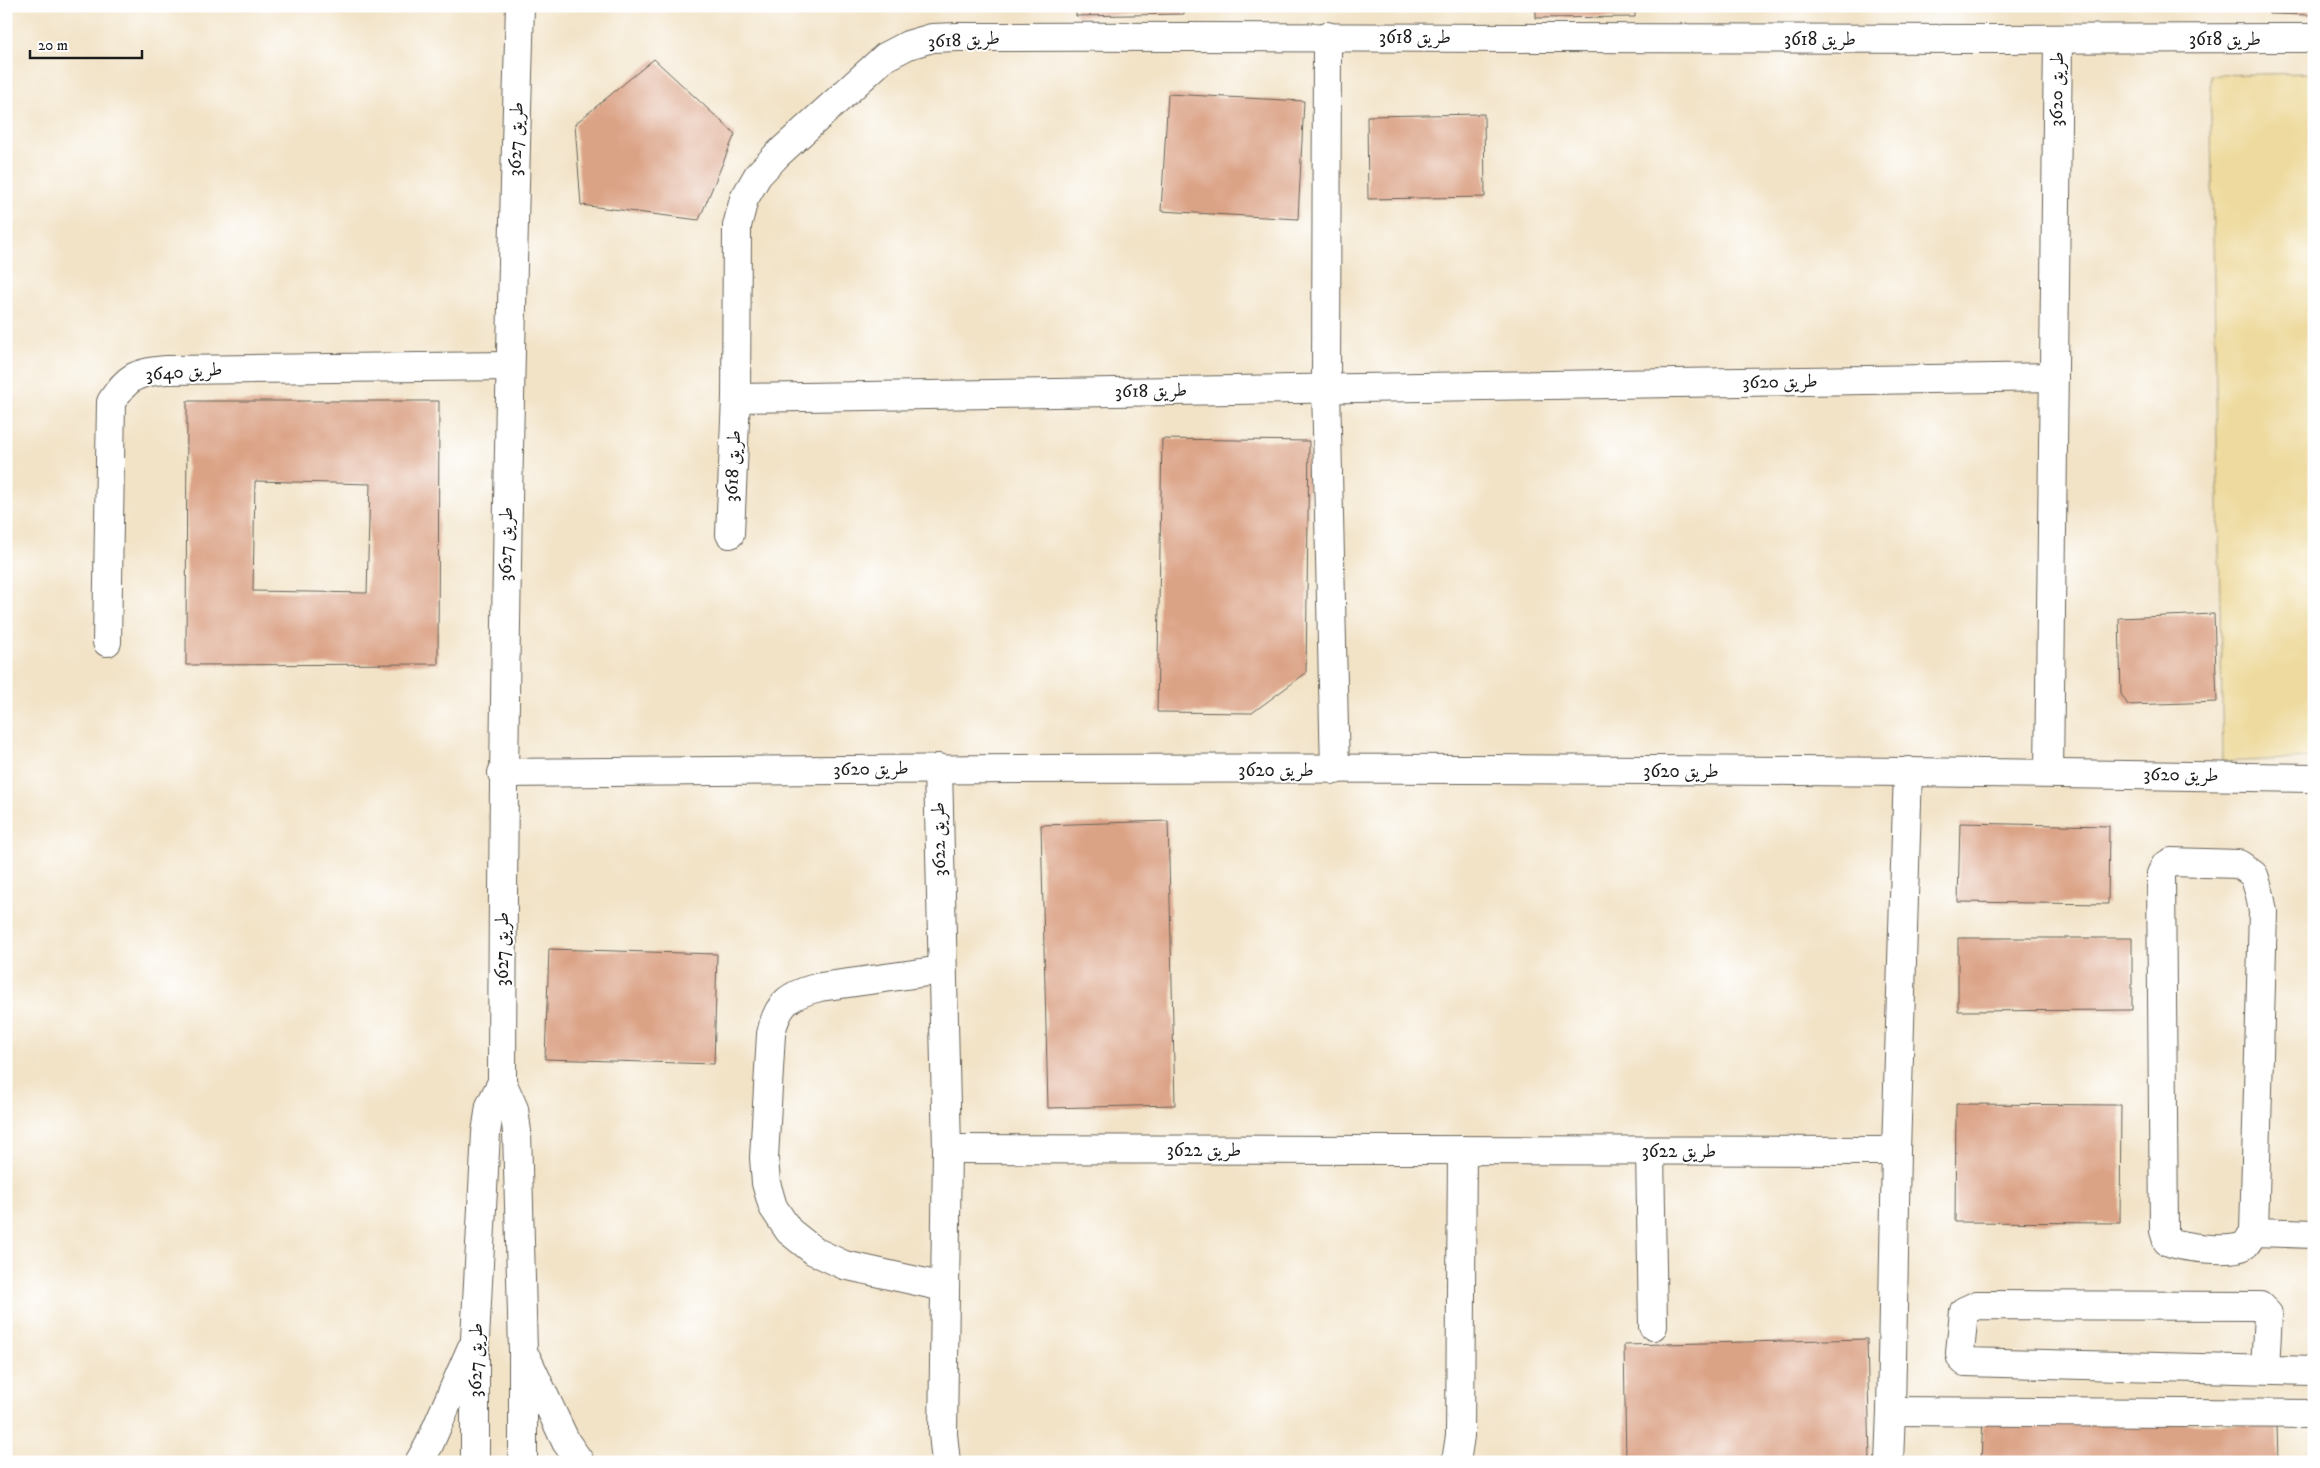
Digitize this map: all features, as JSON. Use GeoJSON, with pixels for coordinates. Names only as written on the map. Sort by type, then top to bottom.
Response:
{"type":"FeatureCollection","features":[{"type":"Feature","properties":{"kind":"street","name":"طريق 3627"},"geometry":{"type":"LineString","coordinates":[[520,6],[509,366],[502,773],[502,1082],[514,1109],[516,1132],[523,1351],[524,1462]]}},
{"type":"Feature","properties":{"kind":"street","name":"طريق 3618"},"geometry":{"type":"LineString","coordinates":[[730,534],[736,398],[737,226],[744,199],[758,175],[776,156],[885,57],[908,45],[932,38],[1327,36],[2058,40],[2314,38]]}},
{"type":"Feature","properties":{"kind":"street"},"geometry":{"type":"LineString","coordinates":[[1327,36],[1326,388],[1335,770]]}},
{"type":"Feature","properties":{"kind":"street","name":"طريق 3620"},"geometry":{"type":"LineString","coordinates":[[2049,773],[2058,40]]}},
{"type":"Feature","properties":{"kind":"street","name":"طريق 3640"},"geometry":{"type":"LineString","coordinates":[[107,642],[111,402],[124,383],[144,371],[509,366]]}},
{"type":"Feature","properties":{"kind":"street","name":"طريق 3620"},"geometry":{"type":"LineString","coordinates":[[1326,388],[2054,378]]}},
{"type":"Feature","properties":{"kind":"street","name":"طريق 3618"},"geometry":{"type":"LineString","coordinates":[[736,398],[1326,388]]}},
{"type":"Feature","properties":{"kind":"street","name":"طريق 3620"},"geometry":{"type":"LineString","coordinates":[[502,773],[938,768],[1908,771],[2314,778]]}},
{"type":"Feature","properties":{"kind":"street","name":"طريق 3622"},"geometry":{"type":"LineString","coordinates":[[938,768],[947,1149],[942,1434],[946,1462]]}},
{"type":"Feature","properties":{"kind":"street"},"geometry":{"type":"LineString","coordinates":[[1889,1462],[1892,1411],[1896,1151],[1908,771]]}},
{"type":"Feature","properties":{"kind":"street"},"geometry":{"type":"LineString","coordinates":[[2171,862],[2240,864],[2254,875],[2260,895],[2263,912],[2254,1232],[2244,1246],[2233,1249],[2176,1246],[2167,1241],[2164,1231],[2161,874],[2165,866],[2171,862]]}},
{"type":"Feature","properties":{"kind":"street"},"geometry":{"type":"LineString","coordinates":[[942,970],[820,987],[802,992],[785,1002],[774,1016],[771,1034],[764,1158],[766,1183],[773,1207],[789,1231],[814,1251],[844,1266],[944,1287]]}},
{"type":"Feature","properties":{"kind":"street","name":"طريق 3627"},"geometry":{"type":"LineString","coordinates":[[475,1462],[475,1338],[486,1133],[490,1106],[502,1082]]}},
{"type":"Feature","properties":{"kind":"street","name":"طريق 3622"},"geometry":{"type":"LineString","coordinates":[[947,1149],[1896,1151]]}},
{"type":"Feature","properties":{"kind":"street"},"geometry":{"type":"LineString","coordinates":[[1456,1462],[1460,1436],[1462,1150]]}},
{"type":"Feature","properties":{"kind":"street"},"geometry":{"type":"LineString","coordinates":[[1650,1151],[1652,1326]]}},
{"type":"Feature","properties":{"kind":"street"},"geometry":{"type":"LineString","coordinates":[[2254,1232],[2314,1234]]}},
{"type":"Feature","properties":{"kind":"street"},"geometry":{"type":"LineString","coordinates":[[2265,1369],[2268,1314],[2260,1306],[1977,1305],[1964,1311],[1960,1353],[1961,1358],[1965,1362],[2314,1371]]}},
{"type":"Feature","properties":{"kind":"street"},"geometry":{"type":"LineString","coordinates":[[419,1462],[430,1445],[475,1338]]}},
{"type":"Feature","properties":{"kind":"street"},"geometry":{"type":"LineString","coordinates":[[523,1351],[566,1442],[580,1462]]}},
{"type":"Feature","properties":{"kind":"street"},"geometry":{"type":"LineString","coordinates":[[1892,1411],[2314,1414]]}},
{"type":"Feature","properties":{"kind":"sand"},"geometry":{"type":"Polygon","coordinates":[[[2314,73],[2314,758],[2223,762],[2210,75],[2314,73]]]}},
{"type":"Feature","properties":{"kind":"building"},"geometry":{"type":"Polygon","coordinates":[[[1076,6],[1184,6],[1184,14],[1076,16],[1076,6]]]}},
{"type":"Feature","properties":{"kind":"building"},"geometry":{"type":"Polygon","coordinates":[[[1536,6],[1635,6],[1635,17],[1536,18],[1536,6]]]}},
{"type":"Feature","properties":{"kind":"building"},"geometry":{"type":"Polygon","coordinates":[[[2269,6],[2314,6],[2314,15],[2269,14],[2269,6]]]}},
{"type":"Feature","properties":{"kind":"building"},"geometry":{"type":"Polygon","coordinates":[[[654,59],[735,134],[699,220],[581,205],[575,124],[654,59]]]}},
{"type":"Feature","properties":{"kind":"building"},"geometry":{"type":"Polygon","coordinates":[[[1168,94],[1304,101],[1298,219],[1161,211],[1168,94]]]}},
{"type":"Feature","properties":{"kind":"building"},"geometry":{"type":"Polygon","coordinates":[[[1484,114],[1485,197],[1368,199],[1367,116],[1484,114]]]}},
{"type":"Feature","properties":{"kind":"building"},"geometry":{"type":"Polygon","coordinates":[[[187,401],[439,401],[438,664],[186,665],[187,401]],[[255,481],[253,591],[367,593],[370,484],[255,481]]]}},
{"type":"Feature","properties":{"kind":"building"},"geometry":{"type":"Polygon","coordinates":[[[1162,439],[1309,441],[1306,673],[1252,713],[1157,712],[1162,439]]]}},
{"type":"Feature","properties":{"kind":"building"},"geometry":{"type":"Polygon","coordinates":[[[2214,614],[2217,702],[2128,705],[2121,694],[2119,618],[2214,614]]]}},
{"type":"Feature","properties":{"kind":"building"},"geometry":{"type":"Polygon","coordinates":[[[1168,821],[1175,1105],[1048,1108],[1041,825],[1168,821]]]}},
{"type":"Feature","properties":{"kind":"building"},"geometry":{"type":"Polygon","coordinates":[[[1960,823],[2109,826],[2108,904],[1958,902],[1960,823]]]}},
{"type":"Feature","properties":{"kind":"building"},"geometry":{"type":"Polygon","coordinates":[[[1958,938],[2132,938],[2132,1010],[1958,1011],[1958,938]]]}},
{"type":"Feature","properties":{"kind":"building"},"geometry":{"type":"Polygon","coordinates":[[[549,949],[717,954],[714,1064],[545,1059],[549,949]]]}},
{"type":"Feature","properties":{"kind":"building"},"geometry":{"type":"Polygon","coordinates":[[[1956,1104],[2121,1105],[2120,1223],[1955,1222],[1956,1104]]]}},
{"type":"Feature","properties":{"kind":"building"},"geometry":{"type":"Polygon","coordinates":[[[1867,1339],[1870,1462],[1626,1462],[1624,1345],[1867,1339]]]}},
{"type":"Feature","properties":{"kind":"building"},"geometry":{"type":"Polygon","coordinates":[[[1983,1417],[2277,1426],[2278,1462],[1981,1462],[1983,1417]]]}}]}
